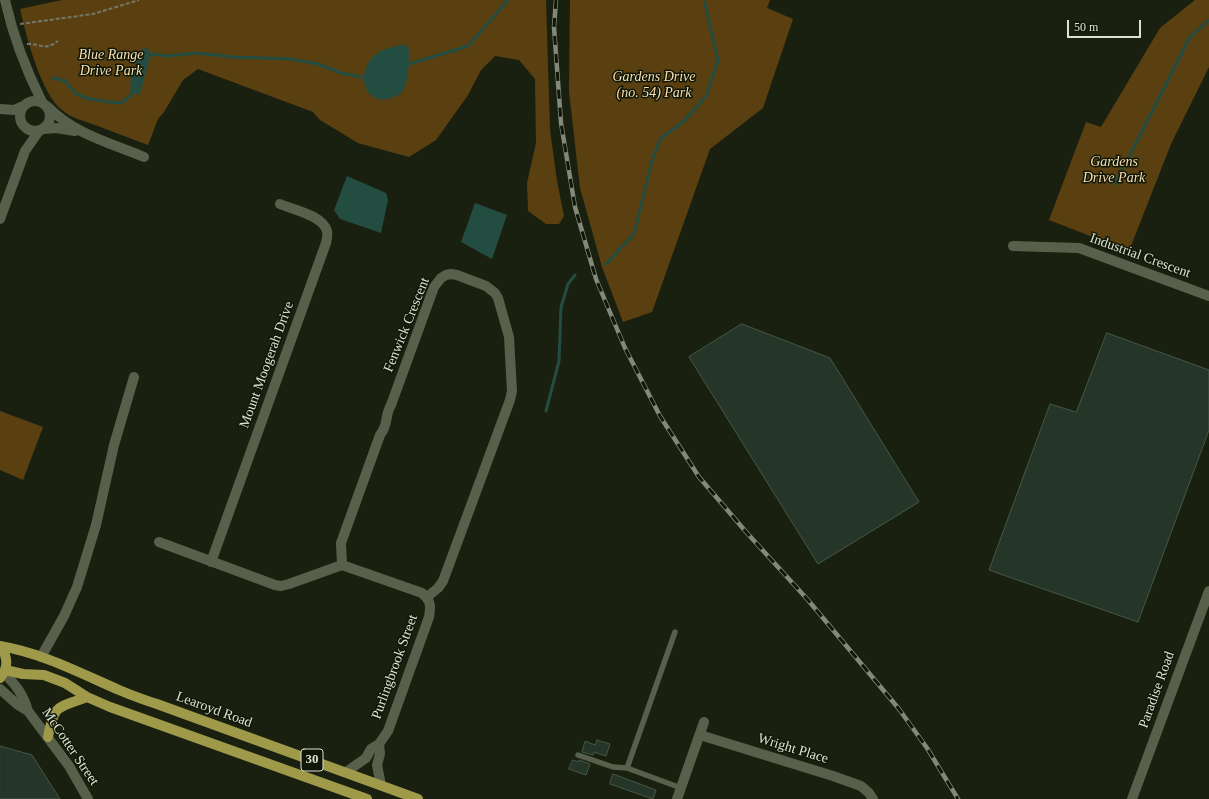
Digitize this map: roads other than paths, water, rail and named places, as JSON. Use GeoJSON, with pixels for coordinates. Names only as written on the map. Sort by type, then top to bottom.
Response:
{"type":"FeatureCollection","features":[{"type":"Feature","properties":{"kind":"main road","name":"Learoyd Road"},"geometry":{"type":"LineString","coordinates":[[0,646],[18,649],[41,657],[157,704],[418,799]]}},
{"type":"Feature","properties":{"kind":"main road","name":"30"},"geometry":{"type":"LineString","coordinates":[[0,646],[6,657],[3,674],[44,675],[65,683],[87,696],[130,714],[368,799]]}},
{"type":"Feature","properties":{"kind":"main road"},"geometry":{"type":"LineString","coordinates":[[48,737],[51,721],[60,706],[87,696]]}},
{"type":"Feature","properties":{"kind":"street"},"geometry":{"type":"LineString","coordinates":[[4,6],[32,82],[50,113],[48,124],[41,130],[25,151]]}},
{"type":"Feature","properties":{"kind":"street"},"geometry":{"type":"LineString","coordinates":[[0,219],[25,151],[26,139],[20,112],[32,94],[32,82]]}},
{"type":"Feature","properties":{"kind":"street"},"geometry":{"type":"LineString","coordinates":[[0,109],[14,110],[36,100],[45,105],[60,119],[79,131],[144,157]]}},
{"type":"Feature","properties":{"kind":"street"},"geometry":{"type":"LineString","coordinates":[[0,109],[22,123],[28,130],[56,128],[79,131]]}},
{"type":"Feature","properties":{"kind":"street","name":"Mount Moogerah Drive"},"geometry":{"type":"LineString","coordinates":[[211,562],[326,243],[328,232],[324,223],[316,217],[280,204]]}},
{"type":"Feature","properties":{"kind":"street","name":"Industrial Crescent"},"geometry":{"type":"LineString","coordinates":[[1013,246],[1079,248],[1209,296]]}},
{"type":"Feature","properties":{"kind":"street","name":"Fenwick Crescent"},"geometry":{"type":"LineString","coordinates":[[342,565],[341,543],[380,435],[385,429],[387,410],[391,405],[434,288],[441,278],[451,274],[457,275],[491,289],[498,298],[509,337],[512,391],[443,582],[427,597]]}},
{"type":"Feature","properties":{"kind":"street"},"geometry":{"type":"LineString","coordinates":[[41,657],[64,616],[77,587],[96,525],[114,445],[134,377]]}},
{"type":"Feature","properties":{"kind":"street"},"geometry":{"type":"LineString","coordinates":[[158,542],[269,584],[281,586],[289,584],[342,565],[422,593],[427,597]]}},
{"type":"Feature","properties":{"kind":"street","name":"Paradise Road"},"geometry":{"type":"LineString","coordinates":[[1132,799],[1209,591]]}},
{"type":"Feature","properties":{"kind":"street","name":"Purlingbrook Street"},"geometry":{"type":"LineString","coordinates":[[346,772],[362,761],[371,749],[379,744],[388,731],[429,617],[431,608],[427,597]]}},
{"type":"Feature","properties":{"kind":"street","name":"McCotter Street"},"geometry":{"type":"LineString","coordinates":[[3,674],[18,687],[25,700],[28,711]]}},
{"type":"Feature","properties":{"kind":"street","name":"McCotter Street"},"geometry":{"type":"LineString","coordinates":[[0,689],[18,705],[28,711],[69,766],[88,799]]}},
{"type":"Feature","properties":{"kind":"street"},"geometry":{"type":"LineString","coordinates":[[677,799],[704,722]]}},
{"type":"Feature","properties":{"kind":"street","name":"Wright Place"},"geometry":{"type":"LineString","coordinates":[[700,735],[861,786],[873,799]]}},
{"type":"Feature","properties":{"kind":"street","name":"Purlingbrook Street"},"geometry":{"type":"LineString","coordinates":[[379,744],[380,754],[377,765],[381,785]]}},
{"type":"Feature","properties":{"kind":"lane"},"geometry":{"type":"LineString","coordinates":[[627,768],[675,632]]}},
{"type":"Feature","properties":{"kind":"lane"},"geometry":{"type":"LineString","coordinates":[[578,755],[613,767],[627,768],[681,788]]}},
{"type":"Feature","properties":{"kind":"water"},"geometry":{"type":"Polygon","coordinates":[[[403,44],[407,46],[409,50],[409,60],[406,83],[402,92],[392,98],[381,100],[373,97],[368,92],[365,84],[364,76],[366,67],[371,59],[379,52],[403,44]]]}},
{"type":"Feature","properties":{"kind":"water"},"geometry":{"type":"Polygon","coordinates":[[[147,48],[151,53],[140,94],[136,95],[131,92],[130,87],[132,75],[142,49],[147,48]]]}},
{"type":"Feature","properties":{"kind":"water"},"geometry":{"type":"Polygon","coordinates":[[[347,176],[386,193],[388,200],[381,233],[340,219],[334,210],[347,176]]]}},
{"type":"Feature","properties":{"kind":"water"},"geometry":{"type":"Polygon","coordinates":[[[475,203],[507,215],[492,259],[461,242],[475,203]]]}},
{"type":"Feature","properties":{"kind":"waterway"},"geometry":{"type":"LineString","coordinates":[[406,66],[468,46],[508,0]]}},
{"type":"Feature","properties":{"kind":"waterway"},"geometry":{"type":"LineString","coordinates":[[606,264],[634,234],[652,160],[661,138],[683,122],[706,96],[718,60],[704,0]]}},
{"type":"Feature","properties":{"kind":"waterway"},"geometry":{"type":"LineString","coordinates":[[1115,184],[1190,37],[1209,20]]}},
{"type":"Feature","properties":{"kind":"waterway"},"geometry":{"type":"LineString","coordinates":[[148,57],[154,54],[168,56],[197,53],[233,57],[291,59],[318,64],[341,73],[366,78]]}},
{"type":"Feature","properties":{"kind":"waterway"},"geometry":{"type":"LineString","coordinates":[[53,78],[65,81],[76,94],[90,99],[109,102],[121,103],[130,96],[133,88]]}},
{"type":"Feature","properties":{"kind":"waterway"},"geometry":{"type":"LineString","coordinates":[[546,411],[559,361],[561,307],[568,284],[575,275]]}},
{"type":"Feature","properties":{"kind":"railway"},"geometry":{"type":"LineString","coordinates":[[556,0],[554,27],[561,123],[575,207],[596,279],[625,348],[660,416],[699,477],[747,533],[808,600],[899,709],[927,748],[958,799]]}},
{"type":"Feature","properties":{"kind":"park label","name":"Blue Range Drive Park"},"geometry":{"type":"Point","coordinates":[111,64]}},
{"type":"Feature","properties":{"kind":"park label","name":"Gardens Drive (no. 54) Park"},"geometry":{"type":"Point","coordinates":[654,86]}},
{"type":"Feature","properties":{"kind":"park label","name":"Gardens Drive Park"},"geometry":{"type":"Point","coordinates":[1114,170]}}]}
